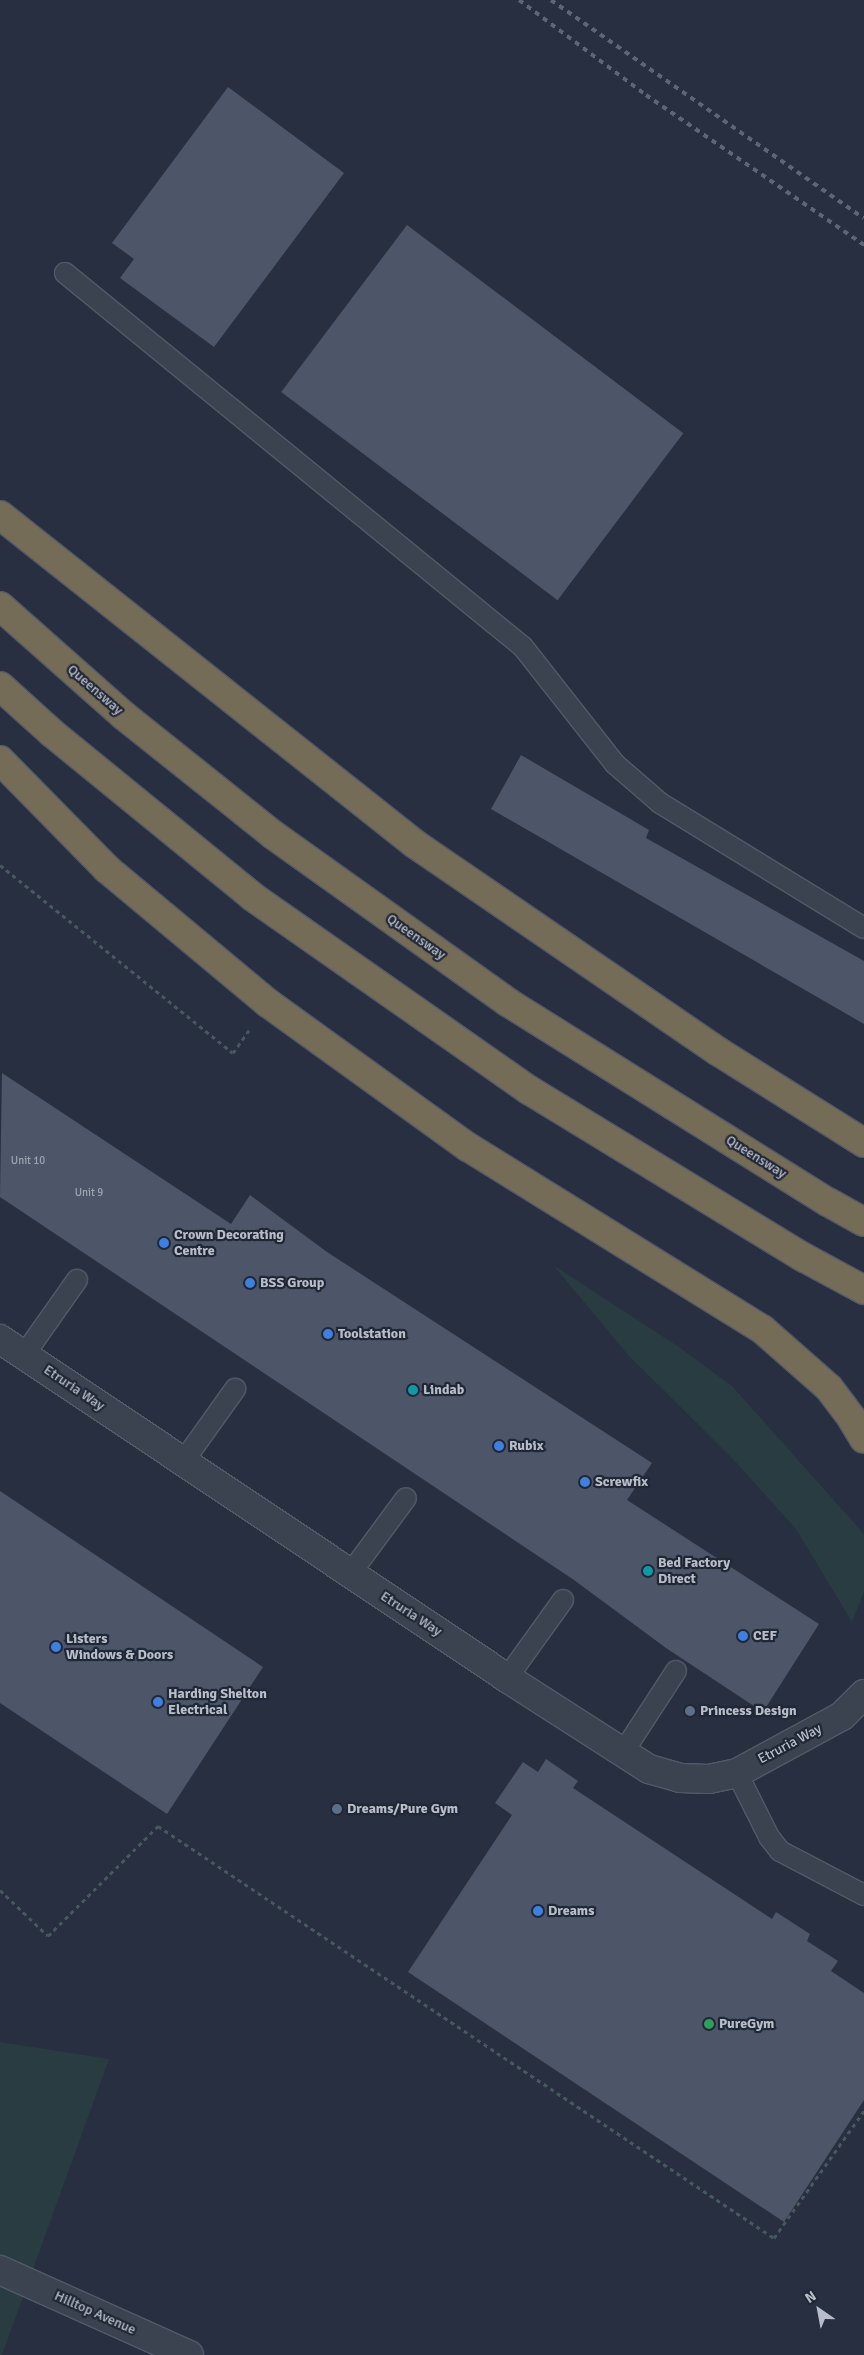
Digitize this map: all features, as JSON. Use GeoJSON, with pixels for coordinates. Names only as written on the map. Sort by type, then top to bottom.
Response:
{"type":"FeatureCollection","features":[{"type":"Feature","properties":{"kind":"highway"},"geometry":{"type":"LineString","coordinates":[[0,515],[338,781],[415,844],[719,1052],[864,1143]]}},
{"type":"Feature","properties":{"kind":"highway","name":"Queensway"},"geometry":{"type":"LineString","coordinates":[[0,606],[123,715],[250,816],[386,916],[509,1002],[828,1202],[864,1222]]}},
{"type":"Feature","properties":{"kind":"highway"},"geometry":{"type":"LineString","coordinates":[[0,686],[52,733],[253,897],[521,1085],[803,1257],[864,1290]]}},
{"type":"Feature","properties":{"kind":"highway"},"geometry":{"type":"LineString","coordinates":[[0,760],[107,870],[268,1003],[468,1146],[762,1329],[829,1388],[864,1439]]}},
{"type":"Feature","properties":{"kind":"highway"},"geometry":{"type":"LineString","coordinates":[[798,1102],[864,1128]]}},
{"type":"Feature","properties":{"kind":"street","name":"Etruria Way"},"geometry":{"type":"LineString","coordinates":[[0,1338],[350,1574],[622,1754],[649,1769],[680,1778],[709,1779],[737,1773],[853,1715],[864,1694]]}},
{"type":"Feature","properties":{"kind":"street","name":"Hilltop Avenue"},"geometry":{"type":"LineString","coordinates":[[0,2270],[190,2355]]}},
{"type":"Feature","properties":{"kind":"lane"},"geometry":{"type":"LineString","coordinates":[[65,273],[523,647],[615,764],[660,803],[864,928]]}},
{"type":"Feature","properties":{"kind":"lane"},"geometry":{"type":"LineString","coordinates":[[24,1355],[77,1280]]}},
{"type":"Feature","properties":{"kind":"lane"},"geometry":{"type":"LineString","coordinates":[[183,1462],[235,1389]]}},
{"type":"Feature","properties":{"kind":"lane"},"geometry":{"type":"LineString","coordinates":[[350,1574],[406,1498]]}},
{"type":"Feature","properties":{"kind":"lane"},"geometry":{"type":"LineString","coordinates":[[507,1678],[563,1600]]}},
{"type":"Feature","properties":{"kind":"lane"},"geometry":{"type":"LineString","coordinates":[[622,1754],[676,1672]]}},
{"type":"Feature","properties":{"kind":"lane"},"geometry":{"type":"LineString","coordinates":[[737,1773],[769,1837],[780,1851],[864,1895]]}},
{"type":"Feature","properties":{"kind":"path"},"geometry":{"type":"LineString","coordinates":[[0,865],[233,1053],[268,1003]]}},
{"type":"Feature","properties":{"kind":"path"},"geometry":{"type":"LineString","coordinates":[[0,1890],[48,1936],[158,1826],[774,2238],[864,2110]]}},
{"type":"Feature","properties":{"kind":"green space"},"geometry":{"type":"Polygon","coordinates":[[[553,1265],[679,1347],[733,1387],[864,1534],[864,1592],[852,1622],[796,1529],[733,1459],[629,1356],[553,1265]]]}},
{"type":"Feature","properties":{"kind":"green space"},"geometry":{"type":"Polygon","coordinates":[[[0,2042],[109,2059],[2,2355],[0,2355],[0,2042]]]}},
{"type":"Feature","properties":{"kind":"building"},"geometry":{"type":"Polygon","coordinates":[[[228,87],[344,173],[214,347],[120,278],[134,259],[112,243],[228,87]]]}},
{"type":"Feature","properties":{"kind":"building"},"geometry":{"type":"Polygon","coordinates":[[[407,225],[683,433],[558,600],[281,392],[407,225]]]}},
{"type":"Feature","properties":{"kind":"building"},"geometry":{"type":"Polygon","coordinates":[[[521,755],[649,830],[646,838],[864,961],[864,1024],[491,809],[521,755]]]}},
{"type":"Feature","properties":{"kind":"building"},"geometry":{"type":"Polygon","coordinates":[[[2,1073],[231,1224],[250,1195],[327,1252],[652,1463],[627,1500],[819,1624],[763,1712],[666,1648],[574,1580],[0,1197],[2,1073]]]}},
{"type":"Feature","properties":{"kind":"building"},"geometry":{"type":"Polygon","coordinates":[[[0,1491],[263,1667],[167,1814],[0,1703],[0,1491]]]}},
{"type":"Feature","properties":{"kind":"building","name":"PureGym"},"geometry":{"type":"Polygon","coordinates":[[[546,1759],[578,1781],[573,1788],[772,1919],[776,1912],[810,1934],[807,1941],[838,1961],[831,1971],[864,1993],[864,2100],[784,2222],[408,1972],[512,1815],[495,1803],[523,1762],[538,1772],[546,1759]]]}},
{"type":"Feature","properties":{"kind":"railway"},"geometry":{"type":"LineString","coordinates":[[519,0],[646,95],[864,245]]}},
{"type":"Feature","properties":{"kind":"railway"},"geometry":{"type":"LineString","coordinates":[[551,0],[864,218]]}},
{"type":"Feature","properties":{"kind":"place","name":"Crown Decorating Centre"},"geometry":{"type":"Point","coordinates":[164,1243]}},
{"type":"Feature","properties":{"kind":"place","name":"BSS Group"},"geometry":{"type":"Point","coordinates":[250,1283]}},
{"type":"Feature","properties":{"kind":"place","name":"Toolstation"},"geometry":{"type":"Point","coordinates":[328,1334]}},
{"type":"Feature","properties":{"kind":"place","name":"Lindab"},"geometry":{"type":"Point","coordinates":[413,1390]}},
{"type":"Feature","properties":{"kind":"place","name":"Rubix"},"geometry":{"type":"Point","coordinates":[499,1446]}},
{"type":"Feature","properties":{"kind":"place","name":"Screwfix"},"geometry":{"type":"Point","coordinates":[585,1482]}},
{"type":"Feature","properties":{"kind":"place","name":"Bed Factory Direct"},"geometry":{"type":"Point","coordinates":[648,1571]}},
{"type":"Feature","properties":{"kind":"place","name":"CEF"},"geometry":{"type":"Point","coordinates":[743,1636]}},
{"type":"Feature","properties":{"kind":"place","name":"Listers Windows & Doors"},"geometry":{"type":"Point","coordinates":[56,1647]}},
{"type":"Feature","properties":{"kind":"place","name":"Harding Shelton Electrical"},"geometry":{"type":"Point","coordinates":[158,1702]}},
{"type":"Feature","properties":{"kind":"place","name":"Princess Design"},"geometry":{"type":"Point","coordinates":[690,1711]}},
{"type":"Feature","properties":{"kind":"place","name":"Dreams/Pure Gym"},"geometry":{"type":"Point","coordinates":[337,1809]}},
{"type":"Feature","properties":{"kind":"place","name":"Dreams"},"geometry":{"type":"Point","coordinates":[538,1911]}},
{"type":"Feature","properties":{"kind":"place","name":"PureGym"},"geometry":{"type":"Point","coordinates":[709,2024]}}]}
